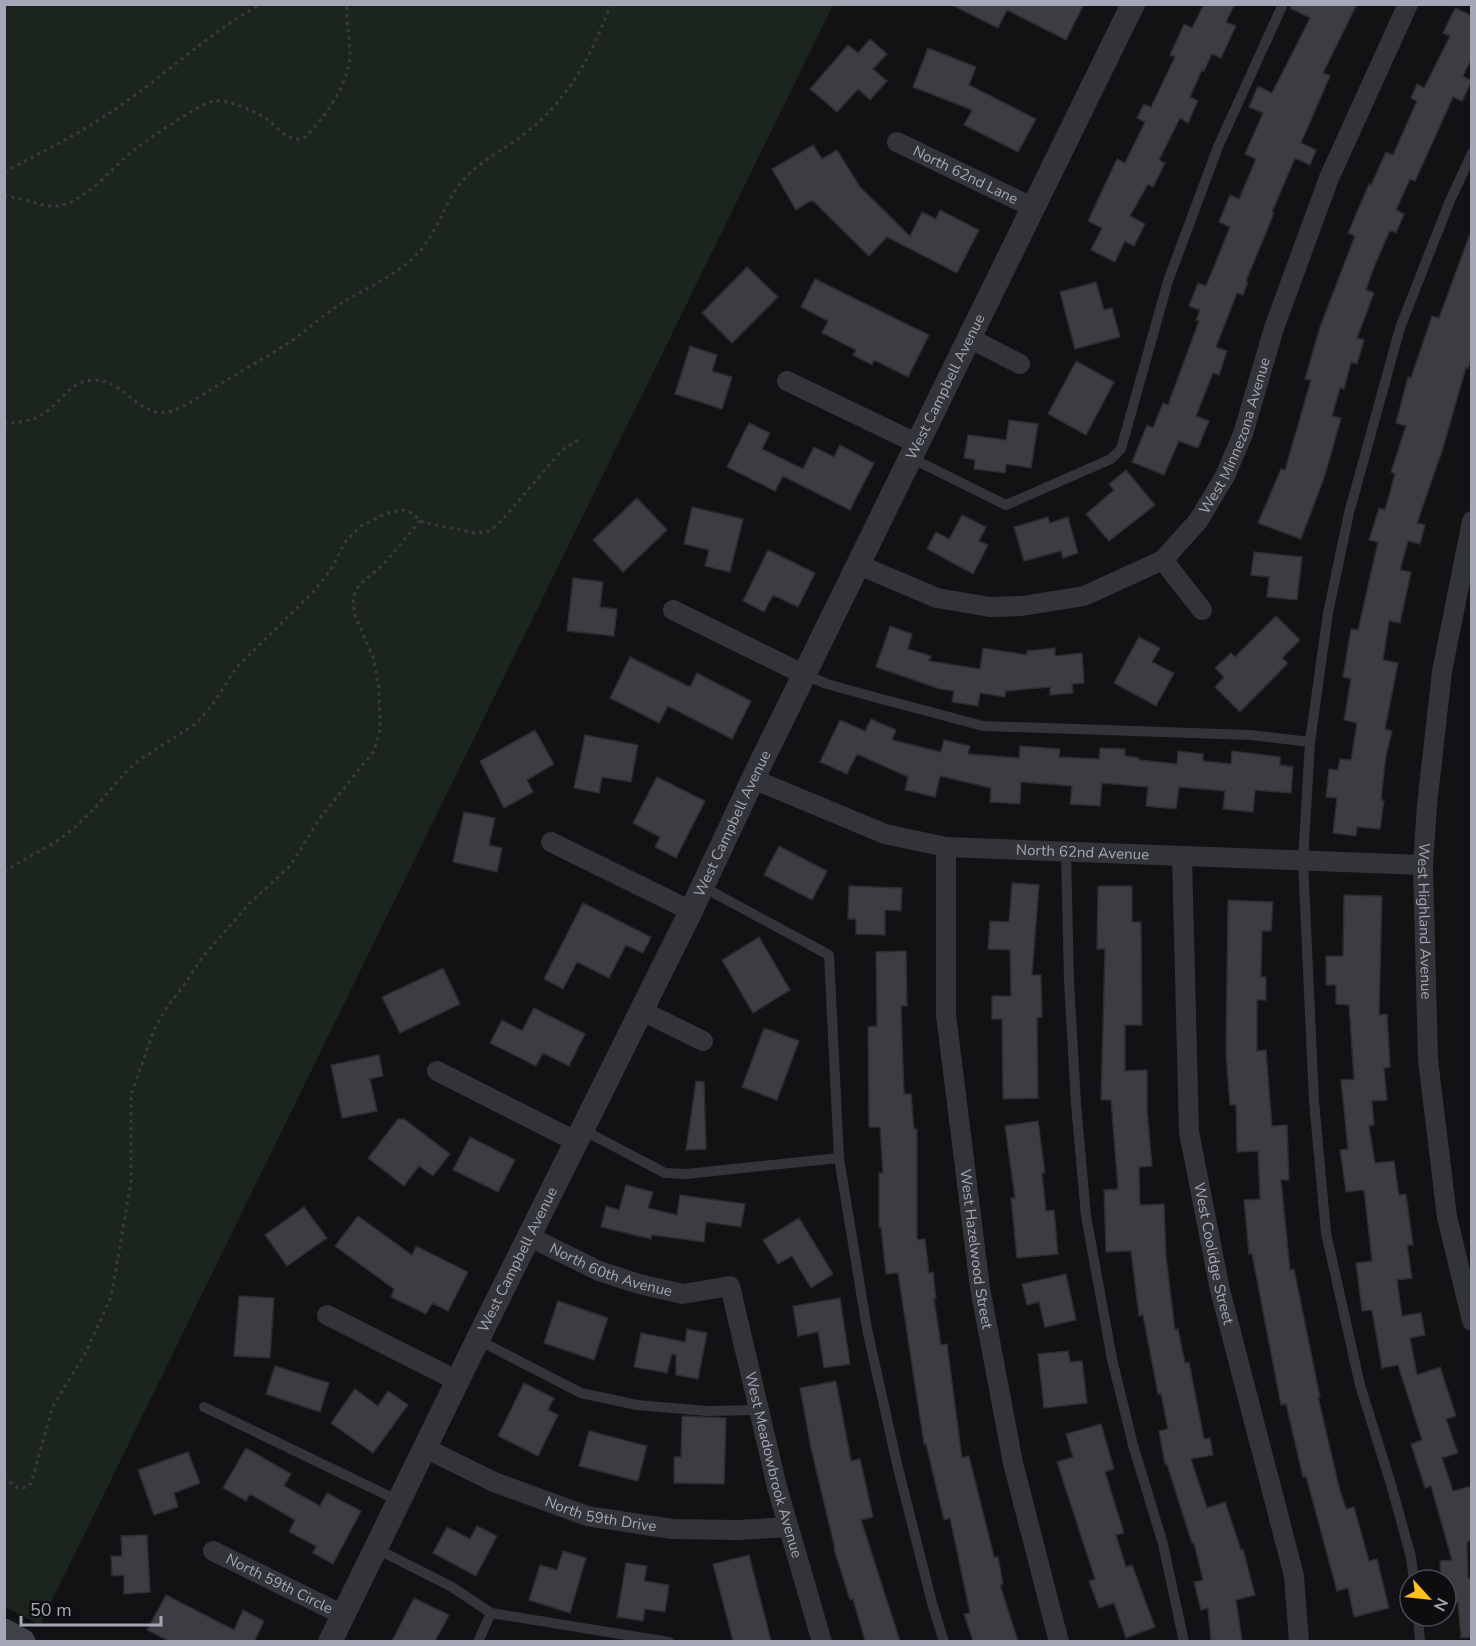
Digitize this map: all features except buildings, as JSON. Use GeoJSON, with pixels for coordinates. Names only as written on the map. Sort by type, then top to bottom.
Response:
{"type":"FeatureCollection","features":[{"type":"Feature","properties":{"kind":"main road"},"geometry":{"type":"LineString","coordinates":[[4,1632],[22,1641]]}},
{"type":"Feature","properties":{"kind":"street","name":"West Campbell Avenue"},"geometry":{"type":"LineString","coordinates":[[330,1641],[703,887],[753,779],[971,339],[1133,4]]}},
{"type":"Feature","properties":{"kind":"street","name":"West Minnezona Avenue"},"geometry":{"type":"LineString","coordinates":[[859,565],[937,598],[990,607],[1022,606],[1084,597],[1163,560],[1198,521],[1225,476],[1243,434],[1274,328],[1329,178],[1408,4]]}},
{"type":"Feature","properties":{"kind":"street","name":"North 62nd Lane"},"geometry":{"type":"LineString","coordinates":[[897,142],[1034,208]]}},
{"type":"Feature","properties":{"kind":"street"},"geometry":{"type":"LineString","coordinates":[[971,339],[1020,364]]}},
{"type":"Feature","properties":{"kind":"street"},"geometry":{"type":"LineString","coordinates":[[787,381],[914,451]]}},
{"type":"Feature","properties":{"kind":"street","name":"West Highland Avenue"},"geometry":{"type":"LineString","coordinates":[[1472,521],[1442,671],[1427,805],[1423,865],[1428,1060],[1447,1218],[1472,1321]]}},
{"type":"Feature","properties":{"kind":"street"},"geometry":{"type":"LineString","coordinates":[[1163,560],[1202,610]]}},
{"type":"Feature","properties":{"kind":"street"},"geometry":{"type":"LineString","coordinates":[[673,610],[805,675]]}},
{"type":"Feature","properties":{"kind":"street","name":"North 62nd Avenue"},"geometry":{"type":"LineString","coordinates":[[753,779],[885,834],[946,848],[1423,865]]}},
{"type":"Feature","properties":{"kind":"street"},"geometry":{"type":"LineString","coordinates":[[550,842],[691,911]]}},
{"type":"Feature","properties":{"kind":"street","name":"West Hazelwood Street"},"geometry":{"type":"LineString","coordinates":[[946,848],[946,1015],[980,1288],[1013,1463],[1059,1641]]}},
{"type":"Feature","properties":{"kind":"street","name":"West Coolidge Street"},"geometry":{"type":"LineString","coordinates":[[1182,857],[1189,1132],[1220,1290],[1293,1576],[1299,1641]]}},
{"type":"Feature","properties":{"kind":"street"},"geometry":{"type":"LineString","coordinates":[[642,1011],[703,1041]]}},
{"type":"Feature","properties":{"kind":"street"},"geometry":{"type":"LineString","coordinates":[[436,1071],[580,1136]]}},
{"type":"Feature","properties":{"kind":"street","name":"North 60th Avenue"},"geometry":{"type":"LineString","coordinates":[[530,1237],[599,1271],[639,1284],[683,1294],[730,1286]]}},
{"type":"Feature","properties":{"kind":"street","name":"West Meadowbrook Avenue"},"geometry":{"type":"LineString","coordinates":[[730,1286],[788,1527],[822,1641]]}},
{"type":"Feature","properties":{"kind":"street"},"geometry":{"type":"LineString","coordinates":[[327,1315],[459,1381]]}},
{"type":"Feature","properties":{"kind":"street","name":"North 59th Drive"},"geometry":{"type":"LineString","coordinates":[[425,1448],[494,1482],[587,1516],[672,1529],[738,1530],[788,1527]]}},
{"type":"Feature","properties":{"kind":"street","name":"North 59th Circle"},"geometry":{"type":"LineString","coordinates":[[213,1551],[343,1615]]}},
{"type":"Feature","properties":{"kind":"lane"},"geometry":{"type":"LineString","coordinates":[[914,451],[1006,505],[1111,459],[1121,449],[1168,281],[1218,147],[1283,4]]}},
{"type":"Feature","properties":{"kind":"lane"},"geometry":{"type":"LineString","coordinates":[[1412,1568],[1390,1481],[1360,1385],[1326,1233],[1314,1101],[1303,861],[1310,742],[1328,613],[1349,513],[1400,328],[1449,203],[1472,153]]}},
{"type":"Feature","properties":{"kind":"lane"},"geometry":{"type":"LineString","coordinates":[[805,675],[826,684],[874,698],[983,726],[1250,735],[1310,742]]}},
{"type":"Feature","properties":{"kind":"lane"},"geometry":{"type":"LineString","coordinates":[[1066,853],[1069,981],[1076,1104],[1086,1216],[1115,1370],[1133,1445],[1163,1544],[1184,1641]]}},
{"type":"Feature","properties":{"kind":"lane"},"geometry":{"type":"LineString","coordinates":[[703,887],[830,955],[839,1158],[867,1329],[897,1464],[932,1603],[945,1641]]}},
{"type":"Feature","properties":{"kind":"lane"},"geometry":{"type":"LineString","coordinates":[[580,1136],[665,1173],[686,1174],[839,1158]]}},
{"type":"Feature","properties":{"kind":"lane"},"geometry":{"type":"LineString","coordinates":[[478,1340],[581,1393],[637,1405],[707,1411],[759,1410]]}},
{"type":"Feature","properties":{"kind":"lane"},"geometry":{"type":"LineString","coordinates":[[204,1407],[399,1501]]}},
{"type":"Feature","properties":{"kind":"lane"},"geometry":{"type":"LineString","coordinates":[[375,1548],[452,1587],[491,1613],[669,1641]]}},
{"type":"Feature","properties":{"kind":"lane"},"geometry":{"type":"LineString","coordinates":[[478,1641],[491,1613]]}},
{"type":"Feature","properties":{"kind":"path"},"geometry":{"type":"LineString","coordinates":[[4,172],[80,133],[129,100],[222,28],[261,4]]}},
{"type":"Feature","properties":{"kind":"path"},"geometry":{"type":"LineString","coordinates":[[4,197],[19,198],[56,207],[68,204],[90,188],[130,152],[198,107],[216,101],[233,104],[264,117],[291,138],[299,140],[304,138],[330,105],[346,78],[350,54],[347,4]]}},
{"type":"Feature","properties":{"kind":"path"},"geometry":{"type":"LineString","coordinates":[[4,424],[35,418],[52,407],[74,386],[94,380],[112,385],[152,412],[160,413],[181,408],[277,351],[345,302],[392,275],[416,256],[426,244],[462,180],[533,127],[569,88],[595,44],[611,4]]}},
{"type":"Feature","properties":{"kind":"path"},"geometry":{"type":"LineString","coordinates":[[4,871],[54,843],[73,829],[92,812],[138,761],[197,723],[215,702],[236,668],[313,592],[330,571],[346,541],[361,526],[387,513],[403,510],[412,513],[420,521],[475,533],[490,531],[562,450],[581,438]]}},
{"type":"Feature","properties":{"kind":"path"},"geometry":{"type":"LineString","coordinates":[[4,1478],[18,1488],[28,1487],[31,1483],[53,1406],[87,1352],[111,1297],[131,1182],[131,1095],[159,1020],[208,950],[249,904],[290,866],[320,818],[368,759],[378,741],[381,717],[376,669],[354,613],[353,597],[359,585],[384,564],[420,521]]}},
{"type":"Feature","properties":{"kind":"shaded area"},"geometry":{"type":"Polygon","coordinates":[[[4,5],[833,5],[40,1625],[4,1606],[4,5]]]}}]}
